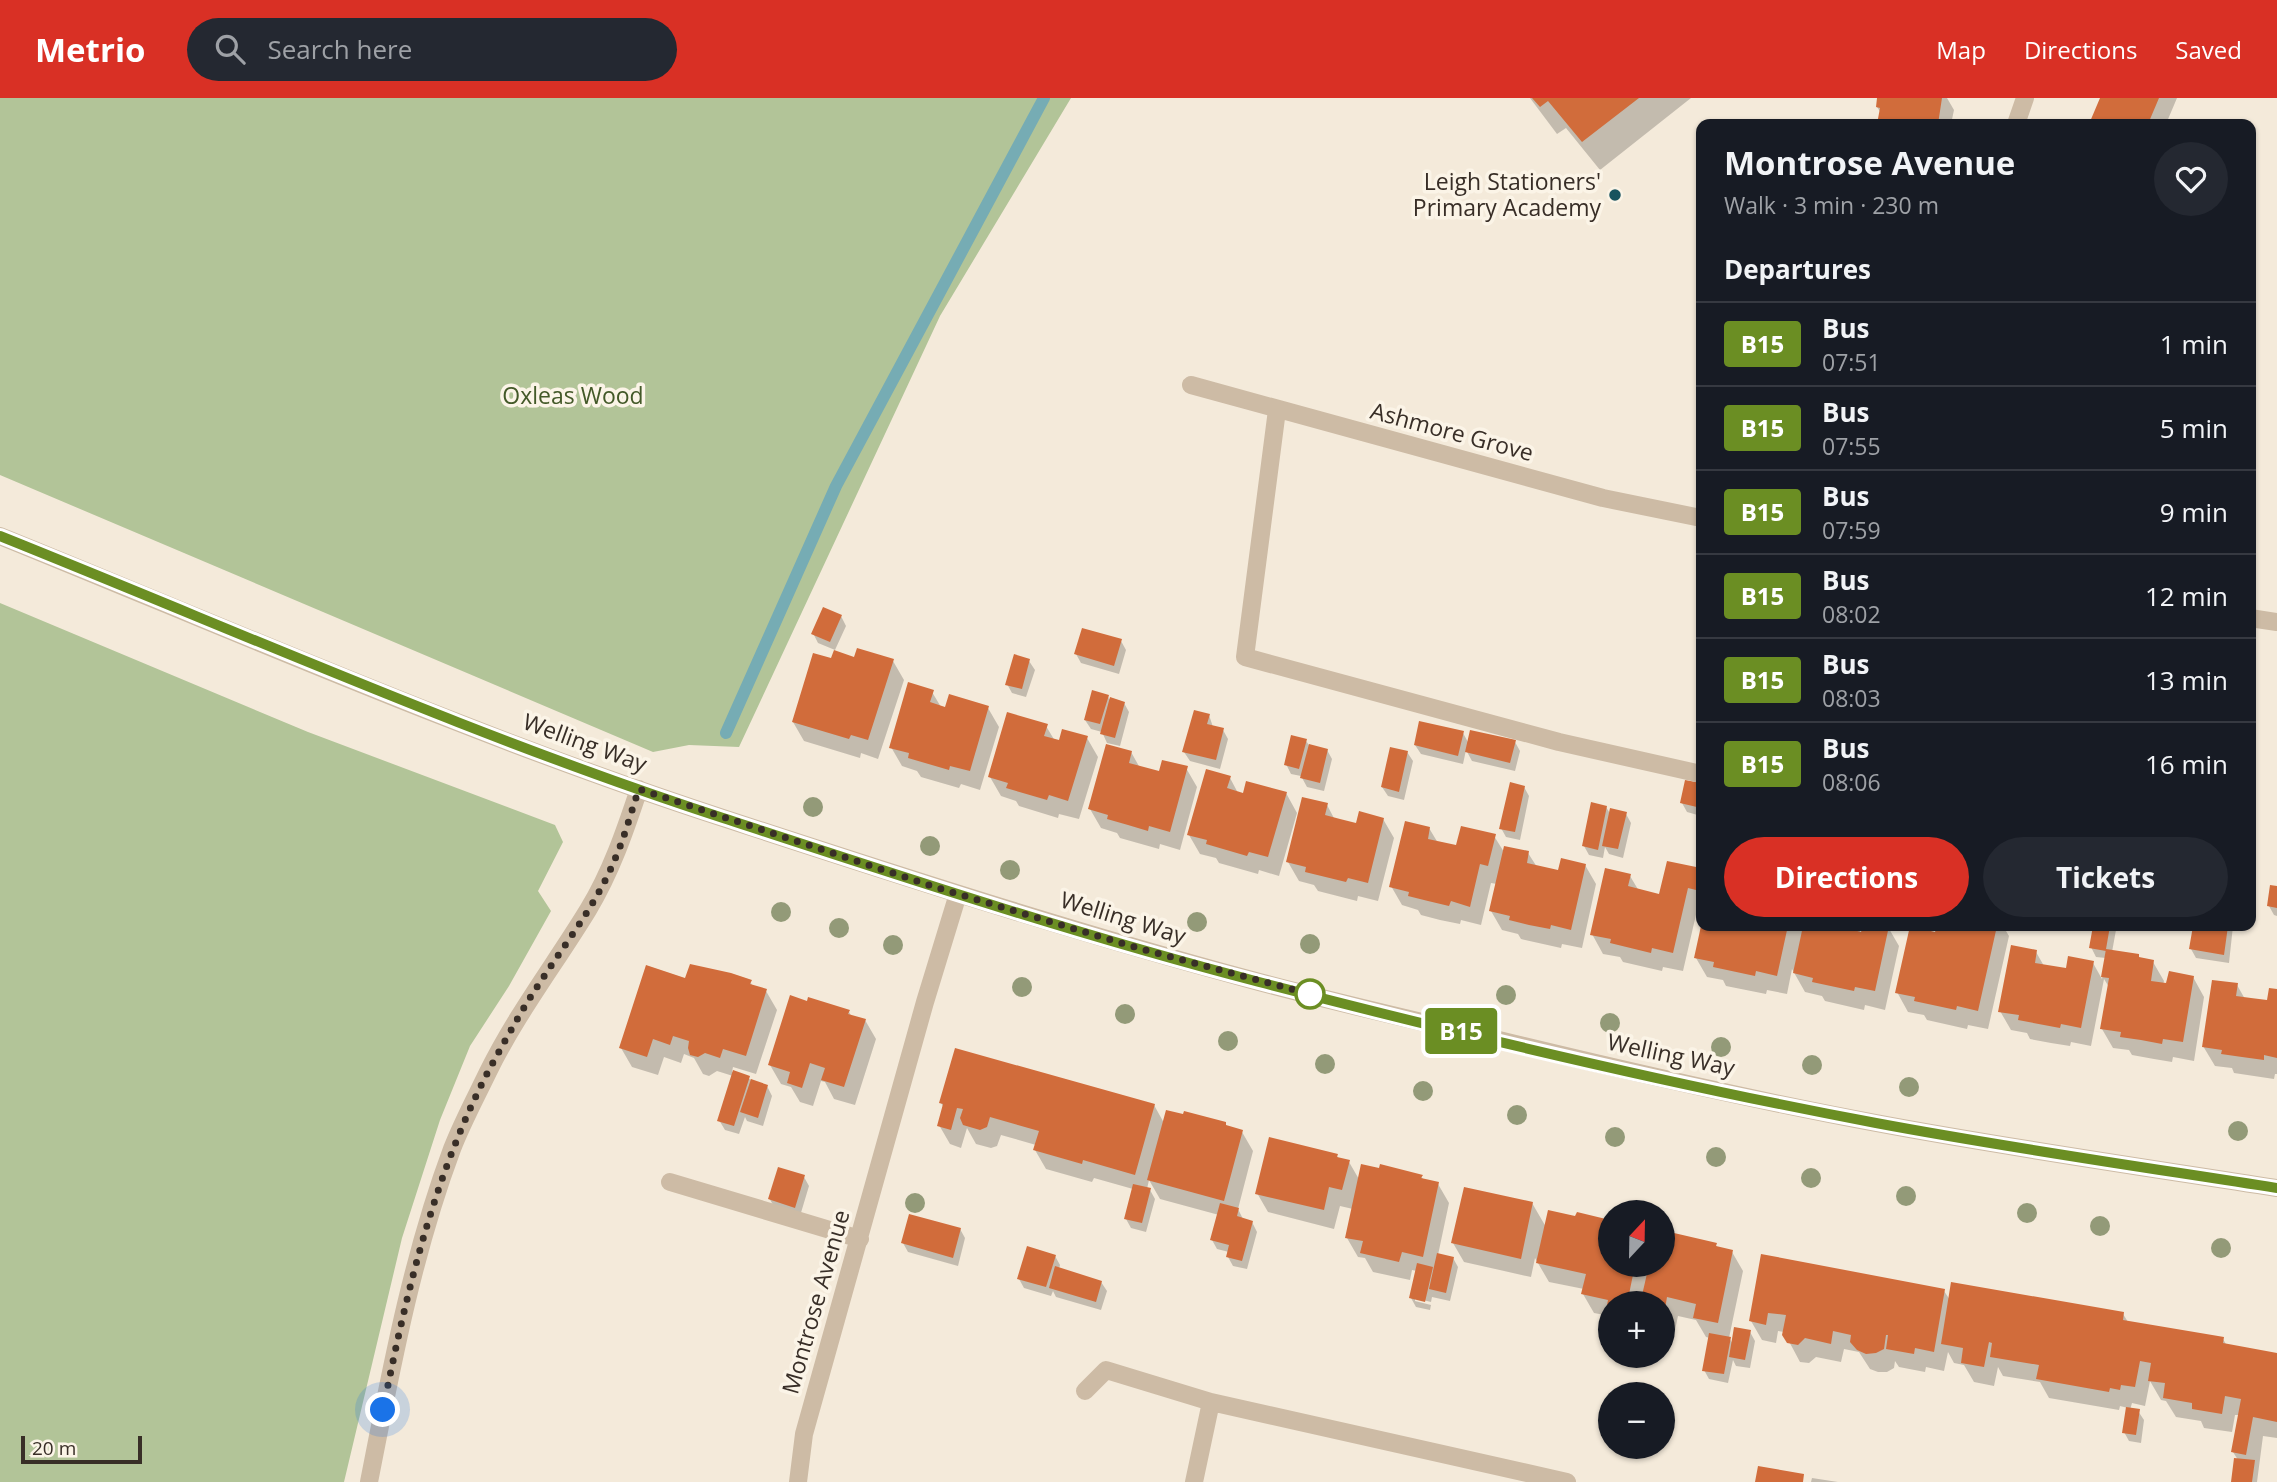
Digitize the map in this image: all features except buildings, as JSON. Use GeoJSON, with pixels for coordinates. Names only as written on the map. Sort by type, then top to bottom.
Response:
{"type":"FeatureCollection","features":[{"type":"Feature","properties":{"kind":"street"},"geometry":{"type":"LineString","coordinates":[[2018,119],[2025,98]]}},
{"type":"Feature","properties":{"kind":"street","name":"Ashmore Grove"},"geometry":{"type":"LineString","coordinates":[[1191,385],[1603,498],[1696,517]]}},
{"type":"Feature","properties":{"kind":"street"},"geometry":{"type":"LineString","coordinates":[[1277,410],[1245,657],[1559,742],[1696,773]]}},
{"type":"Feature","properties":{"kind":"street","name":"Welling Way"},"geometry":{"type":"LineString","coordinates":[[0,536],[447,718],[639,789],[958,894],[1141,949],[1253,981],[1615,1068],[1875,1123],[2277,1188]]}},
{"type":"Feature","properties":{"kind":"street"},"geometry":{"type":"LineString","coordinates":[[2256,619],[2277,622]]}},
{"type":"Feature","properties":{"kind":"street"},"geometry":{"type":"LineString","coordinates":[[369,1482],[397,1339],[428,1225],[453,1147],[490,1069],[538,984],[588,910],[615,860],[639,789]]}},
{"type":"Feature","properties":{"kind":"street","name":"Montrose Avenue"},"geometry":{"type":"LineString","coordinates":[[798,1482],[804,1434],[931,979],[958,894]]}},
{"type":"Feature","properties":{"kind":"street"},"geometry":{"type":"LineString","coordinates":[[670,1182],[860,1240]]}},
{"type":"Feature","properties":{"kind":"street"},"geometry":{"type":"LineString","coordinates":[[1085,1391],[1106,1370],[1211,1402],[1567,1482]]}},
{"type":"Feature","properties":{"kind":"street"},"geometry":{"type":"LineString","coordinates":[[1194,1482],[1211,1402]]}},
{"type":"Feature","properties":{"kind":"green space","name":"Oxleas Wood"},"geometry":{"type":"Polygon","coordinates":[[[0,98],[1071,98],[940,316],[739,747],[689,745],[653,752],[0,475],[0,98]]]}},
{"type":"Feature","properties":{"kind":"green space"},"geometry":{"type":"Polygon","coordinates":[[[0,603],[308,732],[555,825],[563,842],[538,891],[551,911],[509,986],[470,1046],[440,1120],[402,1238],[344,1482],[0,1482],[0,603]]]}},
{"type":"Feature","properties":{"kind":"waterway"},"geometry":{"type":"LineString","coordinates":[[726,733],[836,486],[1044,98]]}},
{"type":"Feature","properties":{"kind":"bus line","name":"B15"},"geometry":{"type":"LineString","coordinates":[[0,536],[447,718],[639,789],[938,888],[1141,949],[1253,981],[1392,1015],[1748,1097],[1875,1123],[2277,1188]]}},
{"type":"Feature","properties":{"kind":"place","name":"Leigh Stationers' Primary Academy"},"geometry":{"type":"Point","coordinates":[1615,195]}},
{"type":"Feature","properties":{"kind":"route"},"geometry":{"type":"LineString","coordinates":[[383,1410],[397,1339],[428,1225],[453,1147],[490,1069],[538,984],[588,910],[615,860],[639,789],[938,888],[1253,981],[1310,994]]}}]}
